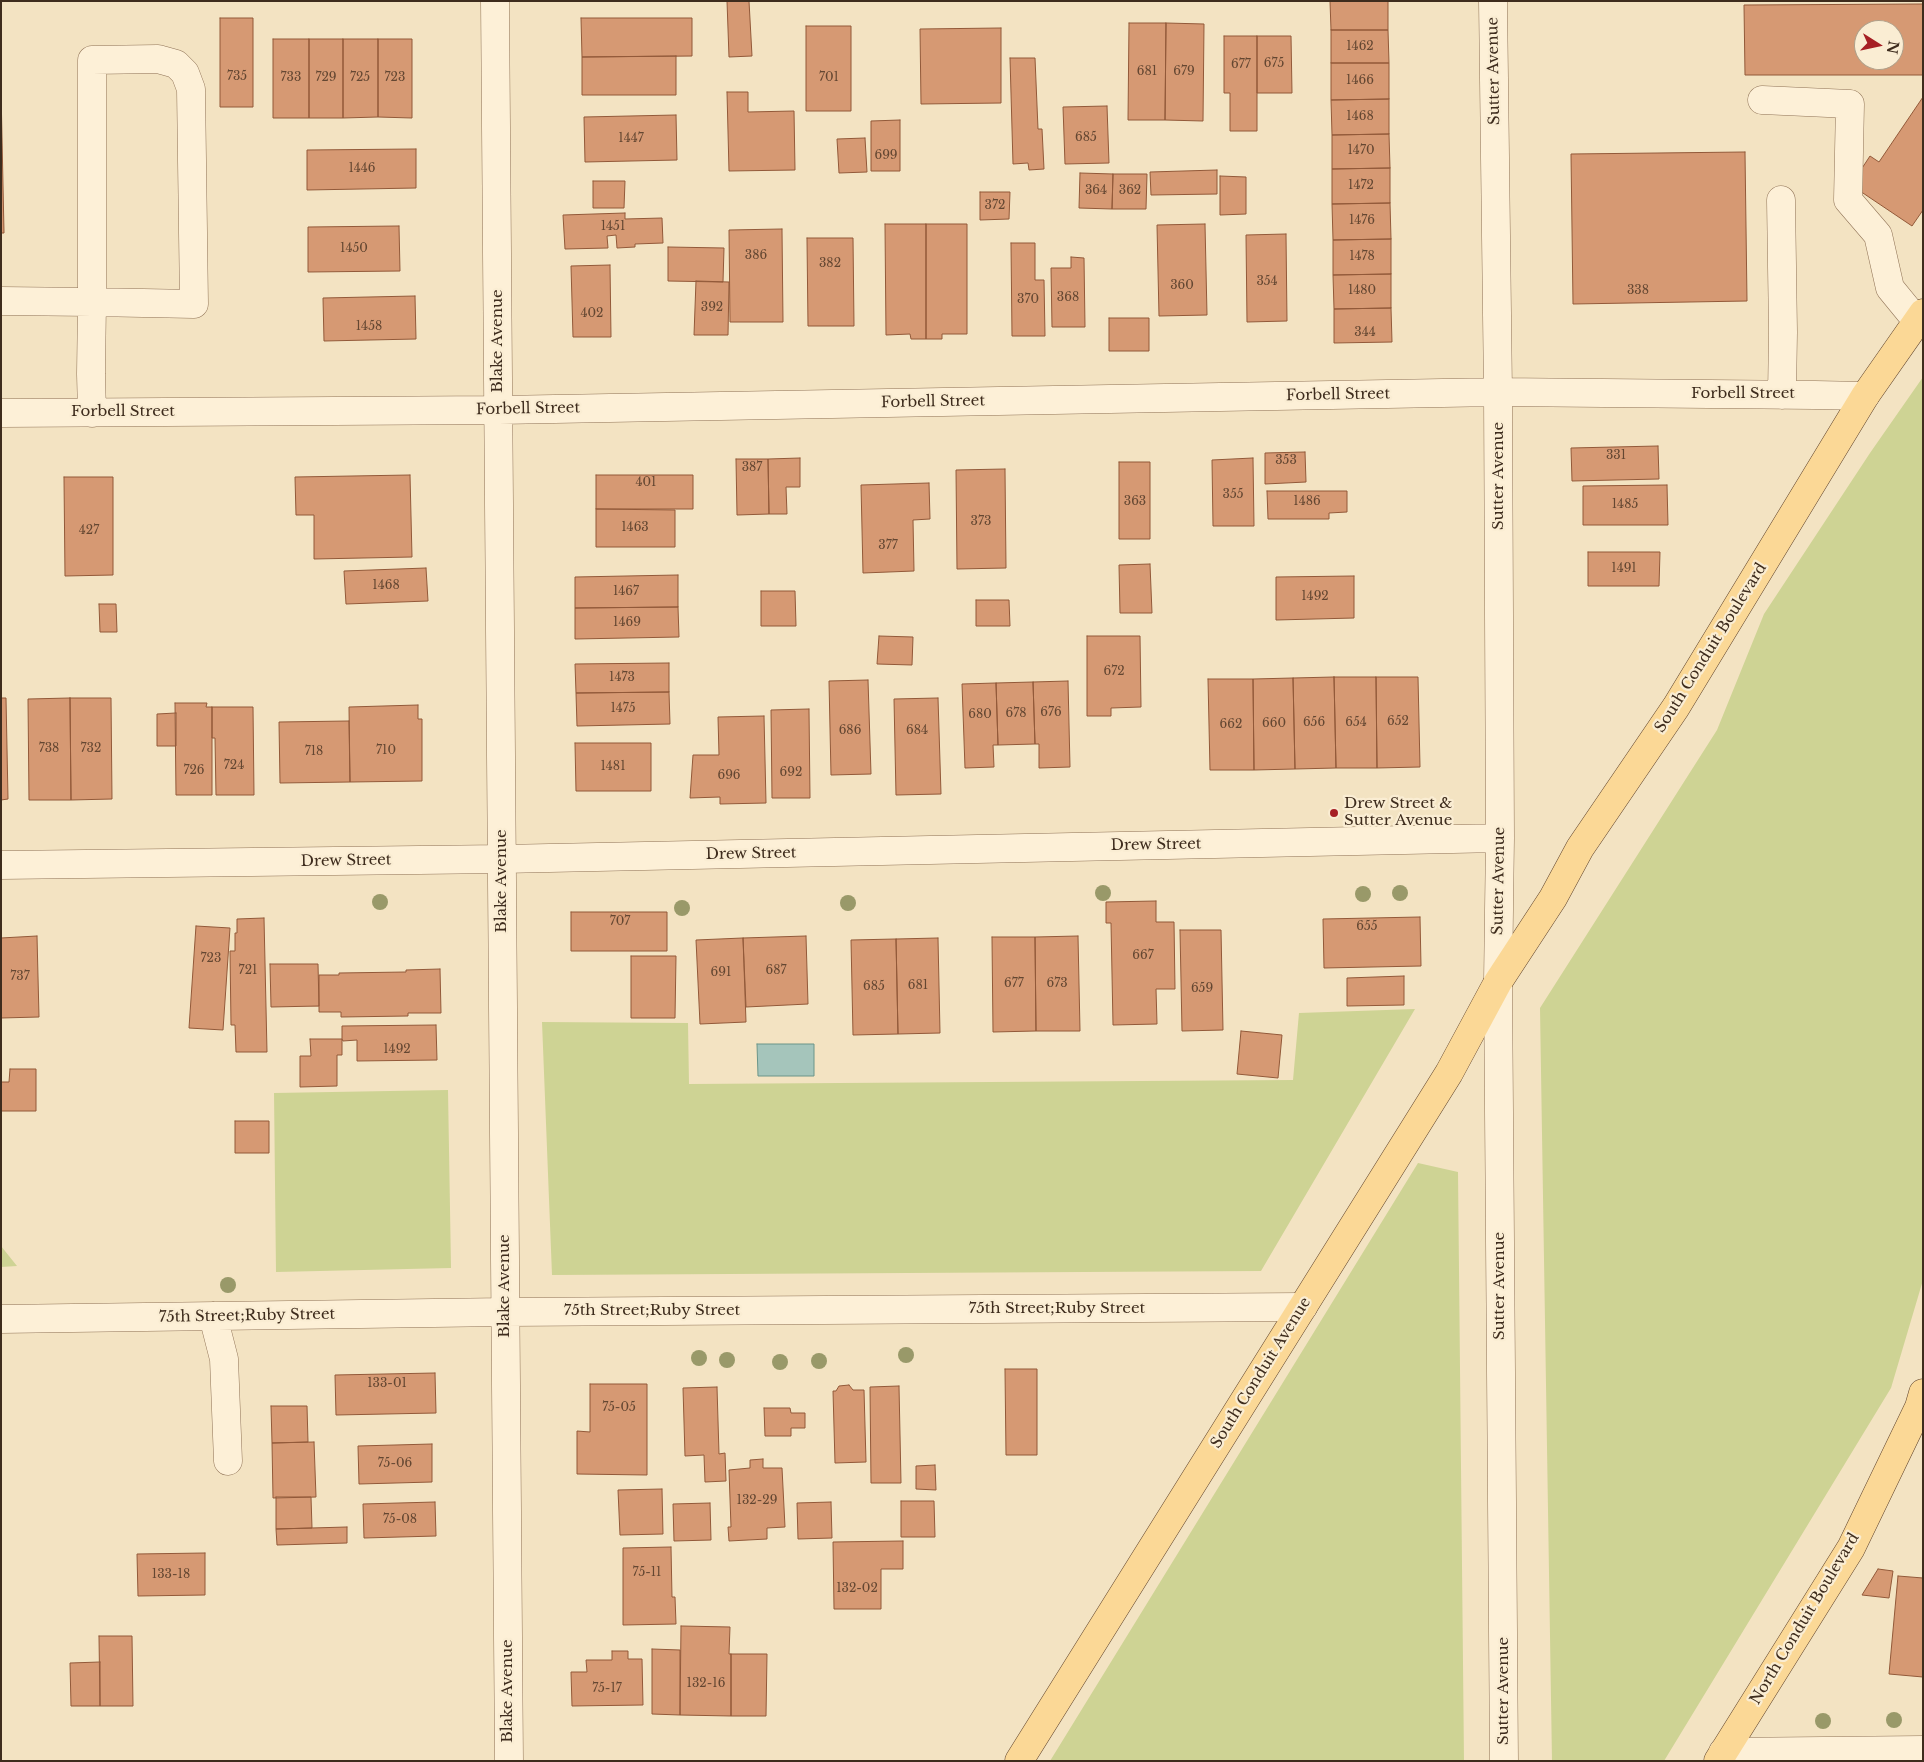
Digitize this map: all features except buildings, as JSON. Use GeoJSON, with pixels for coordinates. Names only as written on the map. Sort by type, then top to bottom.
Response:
{"type":"FeatureCollection","features":[{"type":"Feature","properties":{"kind":"main road","name":"South Conduit Boulevard"},"geometry":{"type":"LineString","coordinates":[[1498,982],[1553,898],[1580,848],[1676,707],[1865,396],[1920,317]]}},
{"type":"Feature","properties":{"kind":"main road","name":"South Conduit Avenue"},"geometry":{"type":"LineString","coordinates":[[1019,1761],[1449,1073],[1498,982]]}},
{"type":"Feature","properties":{"kind":"main road","name":"North Conduit Boulevard"},"geometry":{"type":"LineString","coordinates":[[1720,1756],[1851,1548],[1919,1407],[1923,1393]]}},
{"type":"Feature","properties":{"kind":"street","name":"Blake Avenue"},"geometry":{"type":"LineString","coordinates":[[496,1],[509,1761]]}},
{"type":"Feature","properties":{"kind":"street","name":"Sutter Avenue"},"geometry":{"type":"LineString","coordinates":[[1493,1],[1498,392],[1500,838],[1498,982],[1504,1761]]}},
{"type":"Feature","properties":{"kind":"street"},"geometry":{"type":"LineString","coordinates":[[1,301],[92,302],[194,304],[191,89],[185,73],[176,64],[158,59],[92,60],[92,302],[92,413]]}},
{"type":"Feature","properties":{"kind":"street"},"geometry":{"type":"LineString","coordinates":[[1762,100],[1850,104],[1848,200],[1878,235],[1890,288],[1920,317]]}},
{"type":"Feature","properties":{"kind":"street"},"geometry":{"type":"LineString","coordinates":[[1781,200],[1782,394]]}},
{"type":"Feature","properties":{"kind":"street","name":"Forbell Street"},"geometry":{"type":"LineString","coordinates":[[1,413],[499,410],[1498,392],[1865,396]]}},
{"type":"Feature","properties":{"kind":"street","name":"Drew Street"},"geometry":{"type":"LineString","coordinates":[[1,865],[502,860],[1500,838]]}},
{"type":"Feature","properties":{"kind":"street","name":"75th Street;Ruby Street"},"geometry":{"type":"LineString","coordinates":[[1,1319],[505,1312],[1303,1307]]}},
{"type":"Feature","properties":{"kind":"street"},"geometry":{"type":"LineString","coordinates":[[213,1316],[224,1359],[228,1461]]}},
{"type":"Feature","properties":{"kind":"street"},"geometry":{"type":"LineString","coordinates":[[1720,1756],[1923,1750]]}},
{"type":"Feature","properties":{"kind":"green space"},"geometry":{"type":"Polygon","coordinates":[[[1923,377],[1923,1280],[1891,1388],[1664,1761],[1552,1761],[1540,1008],[1717,730],[1764,614],[1870,453],[1923,377]]]}},
{"type":"Feature","properties":{"kind":"green space"},"geometry":{"type":"Polygon","coordinates":[[[1415,1009],[1261,1271],[552,1275],[542,1022],[688,1023],[689,1084],[1293,1080],[1299,1013],[1415,1009]]]}},
{"type":"Feature","properties":{"kind":"green space"},"geometry":{"type":"Polygon","coordinates":[[[448,1090],[451,1268],[276,1272],[274,1093],[448,1090]]]}},
{"type":"Feature","properties":{"kind":"green space"},"geometry":{"type":"Polygon","coordinates":[[[1418,1163],[1458,1172],[1464,1761],[1050,1761],[1418,1163]]]}},
{"type":"Feature","properties":{"kind":"green space"},"geometry":{"type":"Polygon","coordinates":[[[1,1246],[17,1266],[1,1267],[1,1246]]]}},
{"type":"Feature","properties":{"kind":"water"},"geometry":{"type":"Polygon","coordinates":[[[757,1044],[814,1044],[814,1076],[758,1076],[757,1044]]]}},
{"type":"Feature","properties":{"kind":"place","name":"Drew Street & Sutter Avenue"},"geometry":{"type":"Point","coordinates":[1334,813]}}]}
